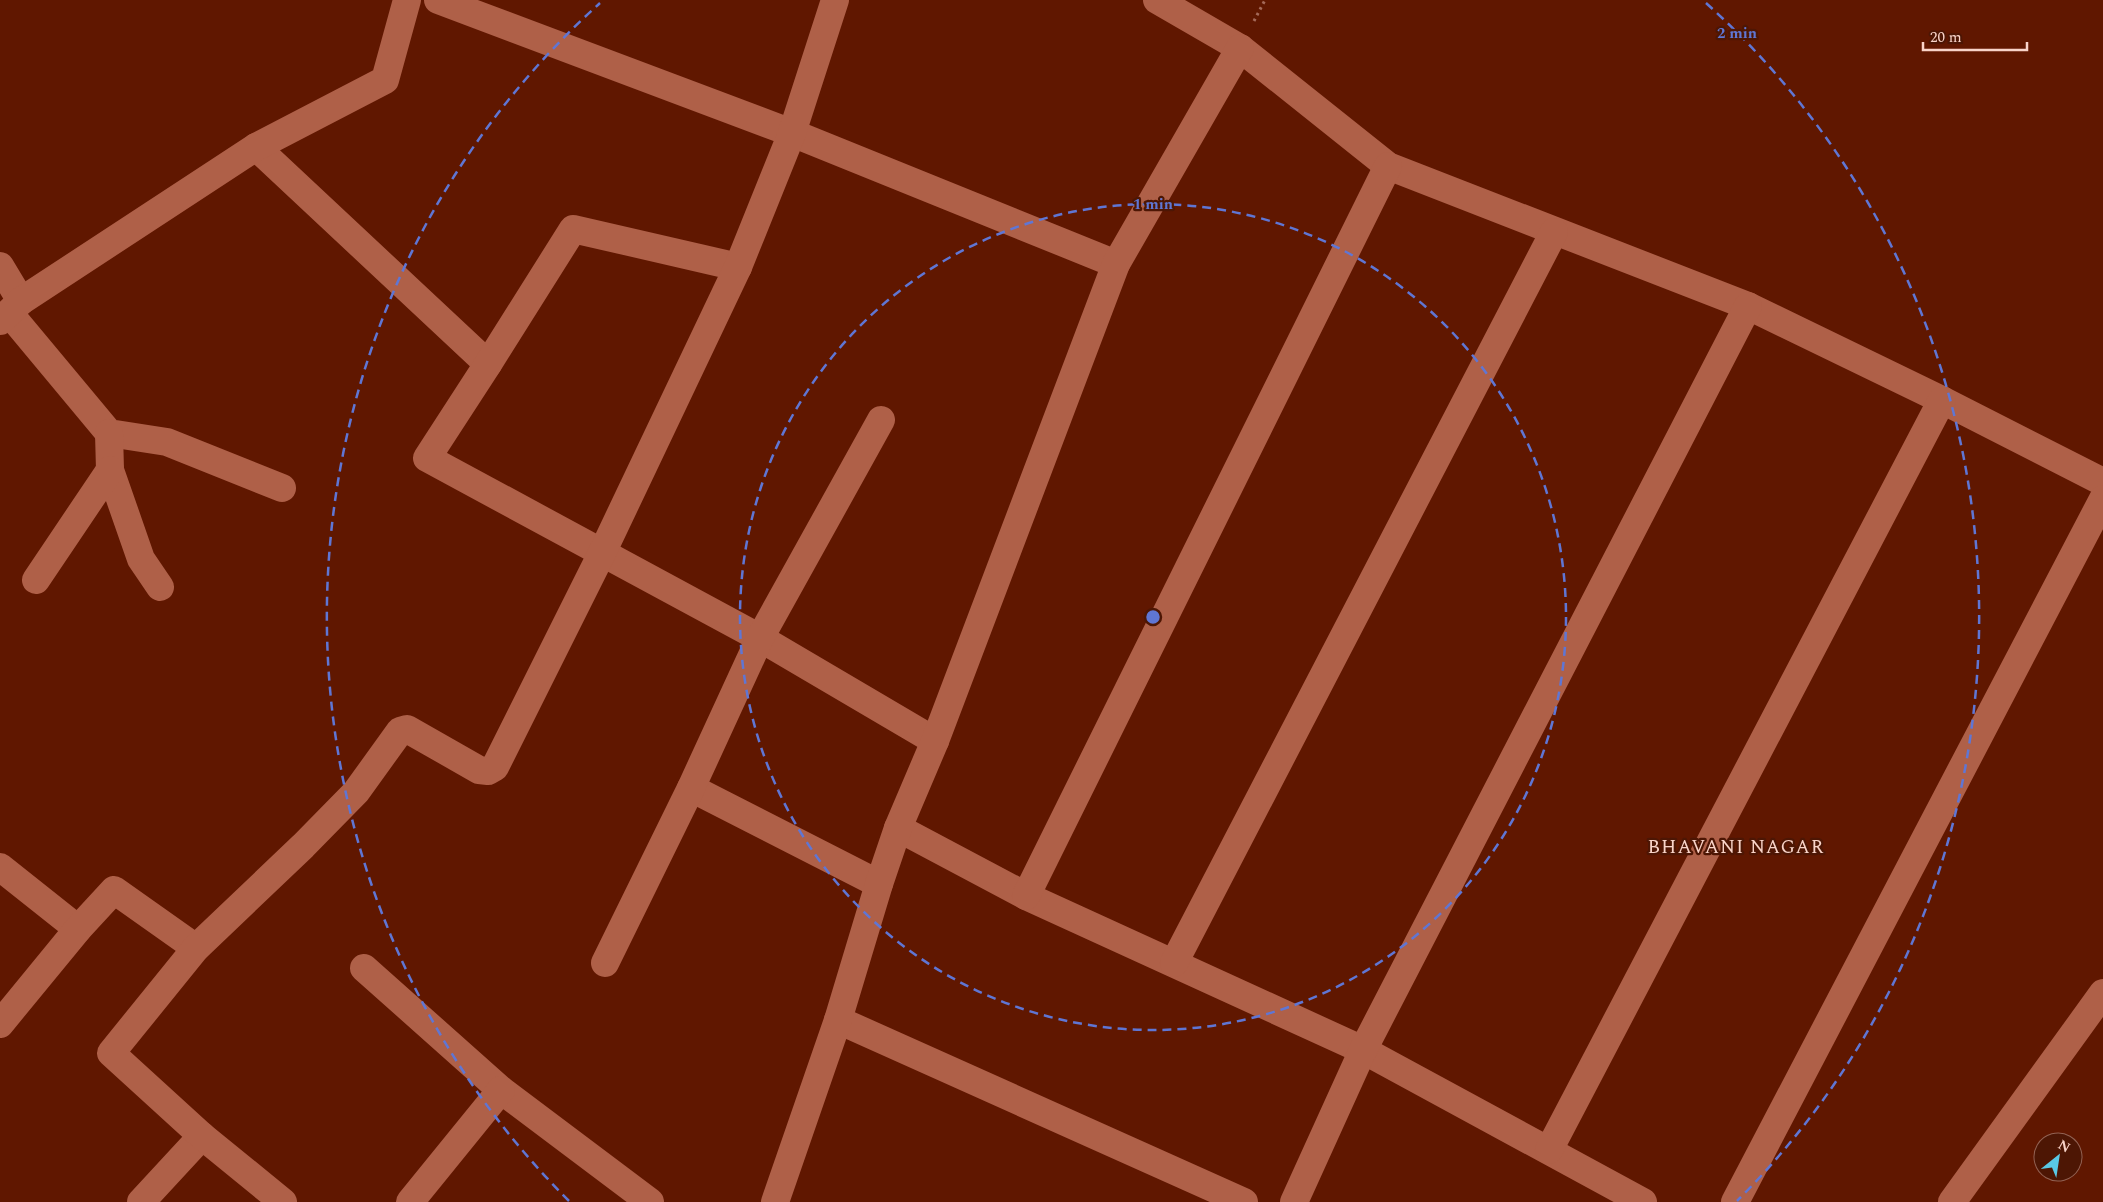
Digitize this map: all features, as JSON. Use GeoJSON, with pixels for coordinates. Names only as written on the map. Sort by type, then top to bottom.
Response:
{"type":"FeatureCollection","features":[{"type":"Feature","properties":{"kind":"street"},"geometry":{"type":"LineString","coordinates":[[10,312],[256,147],[385,80],[407,0]]}},
{"type":"Feature","properties":{"kind":"street"},"geometry":{"type":"LineString","coordinates":[[438,0],[792,132],[1116,264]]}},
{"type":"Feature","properties":{"kind":"street"},"geometry":{"type":"LineString","coordinates":[[283,1202],[202,1136],[111,1052],[196,948],[303,846],[356,792],[394,736],[400,731],[407,729],[480,770],[488,771],[495,767],[602,553],[738,267],[792,132],[835,0]]}},
{"type":"Feature","properties":{"kind":"street"},"geometry":{"type":"LineString","coordinates":[[1157,0],[1240,48],[1388,166],[1748,306],[1942,400],[2103,482]]}},
{"type":"Feature","properties":{"kind":"street"},"geometry":{"type":"LineString","coordinates":[[781,1200],[898,828],[935,741],[1116,264],[1240,48]]}},
{"type":"Feature","properties":{"kind":"street"},"geometry":{"type":"LineString","coordinates":[[256,147],[488,364]]}},
{"type":"Feature","properties":{"kind":"street"},"geometry":{"type":"LineString","coordinates":[[1026,896],[1388,166]]}},
{"type":"Feature","properties":{"kind":"street"},"geometry":{"type":"LineString","coordinates":[[738,267],[573,228],[488,364],[426,458],[760,638],[935,741]]}},
{"type":"Feature","properties":{"kind":"street"},"geometry":{"type":"LineString","coordinates":[[1174,962],[1554,232]]}},
{"type":"Feature","properties":{"kind":"street"},"geometry":{"type":"LineString","coordinates":[[0,266],[10,312],[109,433],[110,470],[141,559],[160,587]]}},
{"type":"Feature","properties":{"kind":"street"},"geometry":{"type":"LineString","coordinates":[[1294,1202],[1363,1050],[1748,306]]}},
{"type":"Feature","properties":{"kind":"street"},"geometry":{"type":"LineString","coordinates":[[1549,1150],[1942,400]]}},
{"type":"Feature","properties":{"kind":"street"},"geometry":{"type":"LineString","coordinates":[[605,963],[691,788],[760,638],[881,420]]}},
{"type":"Feature","properties":{"kind":"street"},"geometry":{"type":"LineString","coordinates":[[109,433],[167,442],[282,488]]}},
{"type":"Feature","properties":{"kind":"street"},"geometry":{"type":"LineString","coordinates":[[36,580],[110,470]]}},
{"type":"Feature","properties":{"kind":"street"},"geometry":{"type":"LineString","coordinates":[[1735,1202],[2103,499]]}},
{"type":"Feature","properties":{"kind":"street"},"geometry":{"type":"LineString","coordinates":[[691,788],[879,884]]}},
{"type":"Feature","properties":{"kind":"street"},"geometry":{"type":"LineString","coordinates":[[898,828],[1026,896],[1363,1050],[1643,1202]]}},
{"type":"Feature","properties":{"kind":"street"},"geometry":{"type":"LineString","coordinates":[[0,867],[78,929]]}},
{"type":"Feature","properties":{"kind":"street"},"geometry":{"type":"LineString","coordinates":[[0,1024],[78,929],[114,890],[196,948]]}},
{"type":"Feature","properties":{"kind":"street"},"geometry":{"type":"LineString","coordinates":[[364,968],[501,1090],[650,1202]]}},
{"type":"Feature","properties":{"kind":"street"},"geometry":{"type":"LineString","coordinates":[[1952,1202],[2099,1006]]}},
{"type":"Feature","properties":{"kind":"street"},"geometry":{"type":"LineString","coordinates":[[838,1020],[1244,1202]]}},
{"type":"Feature","properties":{"kind":"street"},"geometry":{"type":"LineString","coordinates":[[410,1202],[501,1090]]}},
{"type":"Feature","properties":{"kind":"street"},"geometry":{"type":"LineString","coordinates":[[141,1202],[202,1136]]}},
{"type":"Feature","properties":{"kind":"district","name":"BHAVANI NAGAR"},"geometry":{"type":"Point","coordinates":[1736,847]}}]}
